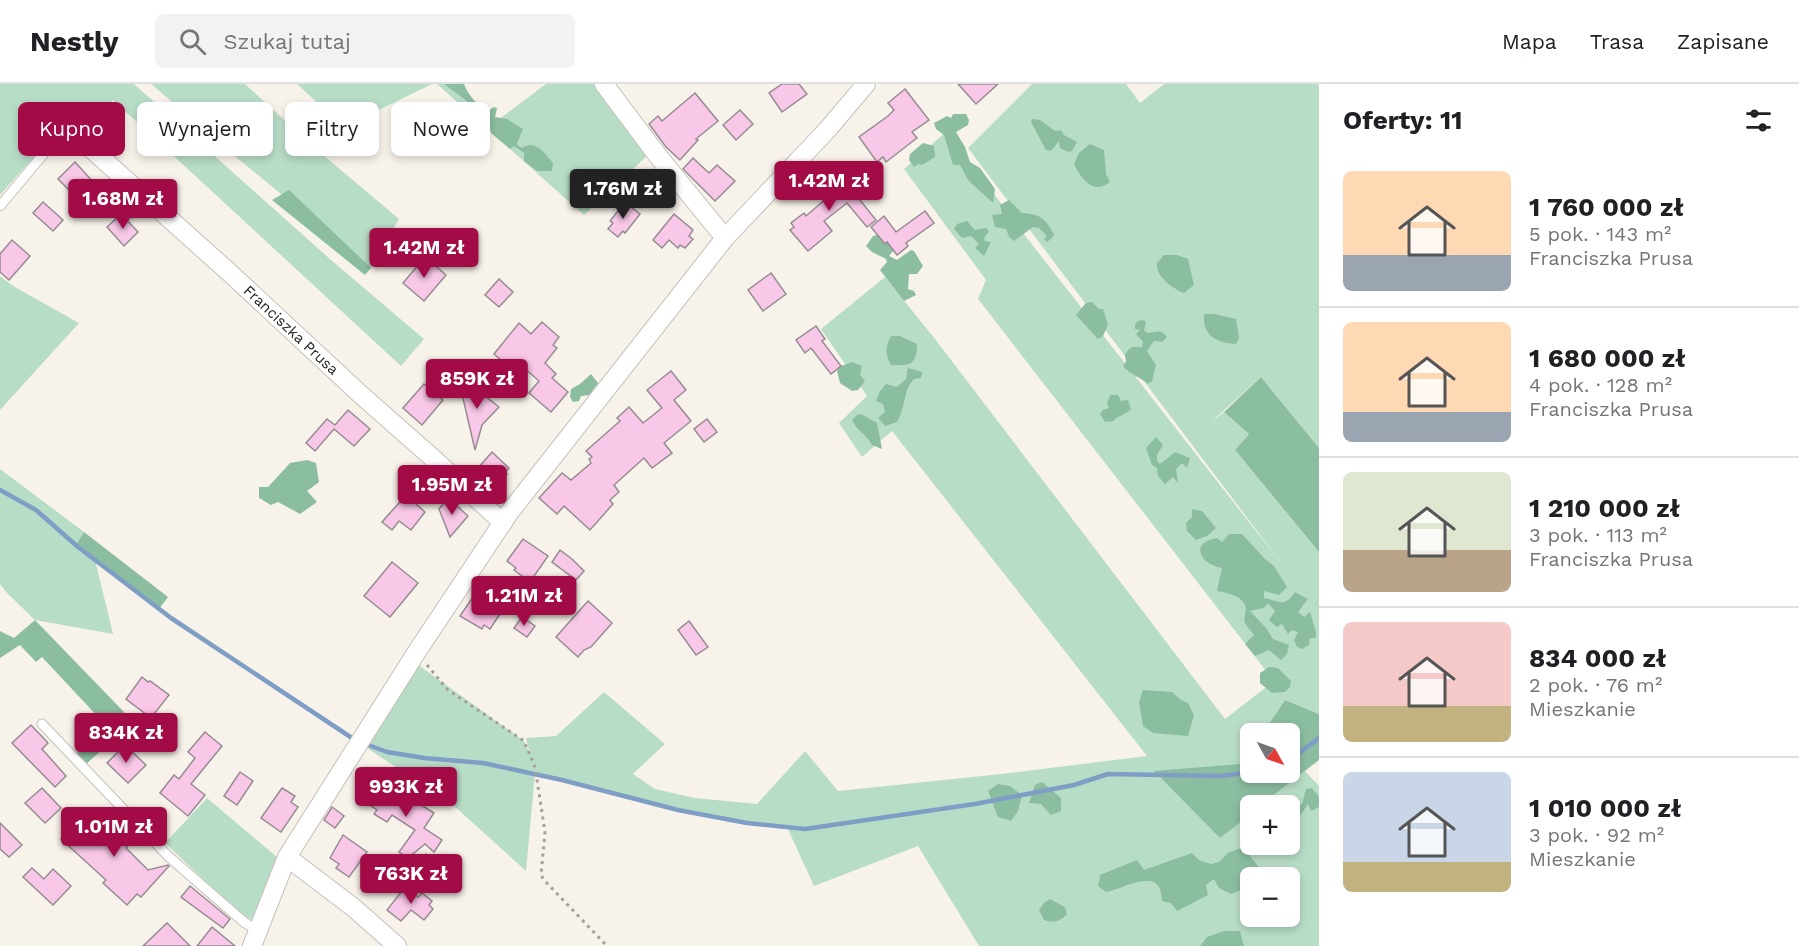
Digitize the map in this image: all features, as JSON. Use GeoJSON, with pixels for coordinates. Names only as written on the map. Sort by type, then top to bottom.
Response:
{"type":"FeatureCollection","features":[{"type":"Feature","properties":{"kind":"street"},"geometry":{"type":"LineString","coordinates":[[604,84],[658,156],[725,238]]}},
{"type":"Feature","properties":{"kind":"street"},"geometry":{"type":"LineString","coordinates":[[255,938],[286,857],[416,653],[503,523],[725,238],[828,129],[866,84]]}},
{"type":"Feature","properties":{"kind":"street","name":"Franciszka Prusa"},"geometry":{"type":"LineString","coordinates":[[99,156],[503,523]]}},
{"type":"Feature","properties":{"kind":"street"},"geometry":{"type":"LineString","coordinates":[[286,857],[354,908],[397,946]]}},
{"type":"Feature","properties":{"kind":"lane"},"geometry":{"type":"LineString","coordinates":[[0,206],[42,156]]}},
{"type":"Feature","properties":{"kind":"lane"},"geometry":{"type":"LineString","coordinates":[[42,724],[168,856],[245,923],[255,938]]}},
{"type":"Feature","properties":{"kind":"path"},"geometry":{"type":"LineString","coordinates":[[416,653],[448,690],[524,741],[535,767],[545,832],[541,875],[607,946]]}},
{"type":"Feature","properties":{"kind":"green space"},"geometry":{"type":"Polygon","coordinates":[[[0,84],[134,84],[154,102],[137,102],[137,122],[125,111],[125,102],[113,100],[111,102],[18,102],[18,156],[35,156],[0,195],[0,84]]]}},
{"type":"Feature","properties":{"kind":"green space"},"geometry":{"type":"Polygon","coordinates":[[[151,84],[245,84],[265,102],[172,102],[151,84]]]}},
{"type":"Feature","properties":{"kind":"green space"},"geometry":{"type":"Polygon","coordinates":[[[297,84],[432,84],[391,102],[379,110],[379,102],[317,102],[297,84]]]}},
{"type":"Feature","properties":{"kind":"green space"},"geometry":{"type":"Polygon","coordinates":[[[437,84],[454,84],[476,102],[457,102],[437,84]]]}},
{"type":"Feature","properties":{"kind":"green space"},"geometry":{"type":"Polygon","coordinates":[[[444,84],[464,84],[476,102],[468,102],[444,84]]]}},
{"type":"Feature","properties":{"kind":"green space"},"geometry":{"type":"Polygon","coordinates":[[[546,84],[598,84],[650,153],[584,215],[490,131],[490,113],[498,120],[546,84]]]}},
{"type":"Feature","properties":{"kind":"green space"},"geometry":{"type":"Polygon","coordinates":[[[1032,84],[1126,84],[1140,103],[1164,84],[1319,84],[1319,448],[1261,377],[1211,422],[1224,412],[1249,434],[1235,450],[1319,552],[1319,714],[1285,700],[1270,723],[1240,723],[1240,764],[1155,772],[1220,837],[1240,822],[1240,855],[1300,855],[1300,795],[1274,795],[1289,783],[1300,783],[1300,775],[1305,771],[1319,786],[1319,946],[979,946],[918,846],[814,886],[787,827],[705,815],[535,773],[526,871],[453,805],[364,746],[417,664],[524,741],[530,754],[526,738],[556,736],[604,692],[665,744],[633,774],[655,789],[695,798],[757,804],[805,751],[838,791],[1147,756],[892,431],[862,457],[839,423],[867,396],[821,329],[885,277],[935,339],[1225,719],[1274,681],[978,299],[986,280],[904,169],[947,131],[1027,238],[1285,568],[968,148],[1032,84]]]}},
{"type":"Feature","properties":{"kind":"green space"},"geometry":{"type":"Polygon","coordinates":[[[494,107],[497,108],[495,117],[507,119],[523,129],[517,143],[518,146],[522,148],[531,145],[539,148],[553,163],[552,171],[537,171],[524,161],[524,153],[514,146],[510,149],[491,133],[490,110],[494,107]]]}},
{"type":"Feature","properties":{"kind":"green space"},"geometry":{"type":"Polygon","coordinates":[[[273,110],[285,121],[285,156],[324,156],[399,219],[371,268],[235,156],[273,156],[273,110]]]}},
{"type":"Feature","properties":{"kind":"green space"},"geometry":{"type":"Polygon","coordinates":[[[953,114],[966,114],[969,120],[968,125],[956,132],[965,147],[970,162],[980,168],[995,189],[993,203],[968,180],[960,165],[953,165],[944,135],[936,129],[934,123],[947,116],[951,118],[953,114]]]}},
{"type":"Feature","properties":{"kind":"green space"},"geometry":{"type":"Polygon","coordinates":[[[1032,119],[1040,120],[1055,131],[1061,130],[1064,135],[1077,142],[1072,151],[1068,152],[1060,148],[1059,141],[1051,151],[1046,150],[1031,122],[1032,119]]]}},
{"type":"Feature","properties":{"kind":"green space"},"geometry":{"type":"Polygon","coordinates":[[[923,143],[934,146],[935,157],[914,167],[909,160],[910,154],[923,143]]]}},
{"type":"Feature","properties":{"kind":"green space"},"geometry":{"type":"Polygon","coordinates":[[[1090,144],[1104,150],[1106,174],[1110,182],[1104,186],[1088,184],[1074,164],[1079,153],[1090,144]]]}},
{"type":"Feature","properties":{"kind":"green space"},"geometry":{"type":"Polygon","coordinates":[[[174,156],[215,156],[424,339],[401,366],[174,156]]]}},
{"type":"Feature","properties":{"kind":"green space"},"geometry":{"type":"Polygon","coordinates":[[[289,190],[371,268],[365,275],[272,200],[289,190]]]}},
{"type":"Feature","properties":{"kind":"green space"},"geometry":{"type":"Polygon","coordinates":[[[1009,200],[1022,213],[1033,214],[1045,221],[1054,234],[1052,238],[1047,242],[1044,239],[1047,236],[1039,228],[1033,227],[1014,241],[1009,237],[1006,229],[995,227],[992,215],[1002,214],[1000,205],[1009,200]]]}},
{"type":"Feature","properties":{"kind":"green space"},"geometry":{"type":"Polygon","coordinates":[[[967,221],[975,230],[986,228],[989,231],[984,238],[985,241],[991,242],[984,256],[975,248],[979,244],[971,236],[962,238],[954,229],[957,224],[967,221]]]}},
{"type":"Feature","properties":{"kind":"green space"},"geometry":{"type":"Polygon","coordinates":[[[884,233],[894,250],[889,256],[897,260],[911,250],[923,266],[917,274],[909,274],[908,289],[914,291],[916,295],[904,301],[880,270],[887,262],[886,259],[866,246],[873,236],[884,233]]]}},
{"type":"Feature","properties":{"kind":"green space"},"geometry":{"type":"Polygon","coordinates":[[[1164,255],[1177,255],[1188,259],[1194,285],[1184,293],[1162,278],[1159,273],[1157,263],[1164,255]]]}},
{"type":"Feature","properties":{"kind":"green space"},"geometry":{"type":"Polygon","coordinates":[[[0,276],[13,286],[79,323],[0,410],[0,276]]]}},
{"type":"Feature","properties":{"kind":"green space"},"geometry":{"type":"Polygon","coordinates":[[[1092,302],[1099,309],[1103,309],[1108,325],[1103,336],[1098,339],[1076,315],[1086,303],[1092,302]]]}},
{"type":"Feature","properties":{"kind":"green space"},"geometry":{"type":"Polygon","coordinates":[[[1204,314],[1236,319],[1239,338],[1236,344],[1212,337],[1205,328],[1204,314]]]}},
{"type":"Feature","properties":{"kind":"green space"},"geometry":{"type":"Polygon","coordinates":[[[1138,321],[1146,322],[1144,331],[1160,332],[1167,337],[1162,342],[1154,341],[1147,351],[1156,365],[1152,381],[1148,384],[1123,366],[1128,350],[1142,347],[1143,342],[1136,334],[1140,330],[1135,329],[1135,325],[1138,321]]]}},
{"type":"Feature","properties":{"kind":"green space"},"geometry":{"type":"Polygon","coordinates":[[[891,336],[900,336],[917,344],[916,356],[911,363],[891,365],[886,350],[891,336]]]}},
{"type":"Feature","properties":{"kind":"green space"},"geometry":{"type":"Polygon","coordinates":[[[852,362],[862,366],[860,375],[865,381],[858,390],[852,391],[840,383],[837,371],[841,366],[852,362]]]}},
{"type":"Feature","properties":{"kind":"green space"},"geometry":{"type":"Polygon","coordinates":[[[908,368],[922,372],[921,378],[914,379],[910,383],[897,422],[885,426],[878,418],[885,412],[883,404],[876,401],[886,384],[897,387],[906,379],[908,368]]]}},
{"type":"Feature","properties":{"kind":"green space"},"geometry":{"type":"Polygon","coordinates":[[[591,374],[598,383],[589,395],[581,396],[579,401],[573,402],[570,397],[571,389],[591,374]]]}},
{"type":"Feature","properties":{"kind":"green space"},"geometry":{"type":"Polygon","coordinates":[[[1261,377],[1319,448],[1319,552],[1235,450],[1249,434],[1224,412],[1261,377]]]}},
{"type":"Feature","properties":{"kind":"green space"},"geometry":{"type":"Polygon","coordinates":[[[1110,395],[1118,395],[1121,401],[1128,400],[1131,409],[1113,421],[1105,422],[1100,414],[1109,408],[1107,404],[1110,395]]]}},
{"type":"Feature","properties":{"kind":"green space"},"geometry":{"type":"Polygon","coordinates":[[[858,414],[877,423],[882,449],[872,445],[854,424],[852,420],[858,414]]]}},
{"type":"Feature","properties":{"kind":"green space"},"geometry":{"type":"Polygon","coordinates":[[[1156,437],[1163,445],[1157,455],[1157,461],[1160,464],[1175,452],[1190,458],[1187,468],[1182,463],[1176,469],[1178,483],[1173,477],[1165,484],[1158,476],[1157,468],[1152,465],[1146,448],[1156,437]]]}},
{"type":"Feature","properties":{"kind":"green space"},"geometry":{"type":"Polygon","coordinates":[[[307,460],[316,463],[319,482],[307,491],[317,502],[300,514],[278,502],[271,505],[259,498],[259,487],[268,487],[290,463],[307,460]]]}},
{"type":"Feature","properties":{"kind":"green space"},"geometry":{"type":"Polygon","coordinates":[[[0,469],[84,532],[78,547],[95,560],[113,634],[35,620],[0,584],[0,469]]]}},
{"type":"Feature","properties":{"kind":"green space"},"geometry":{"type":"Polygon","coordinates":[[[1192,509],[1202,511],[1216,528],[1207,536],[1196,540],[1187,531],[1186,523],[1192,517],[1192,509]]]}},
{"type":"Feature","properties":{"kind":"green space"},"geometry":{"type":"Polygon","coordinates":[[[84,532],[168,597],[159,609],[76,545],[84,532]]]}},
{"type":"Feature","properties":{"kind":"green space"},"geometry":{"type":"Polygon","coordinates":[[[1229,534],[1242,534],[1274,566],[1287,587],[1279,595],[1264,591],[1264,598],[1285,602],[1295,592],[1308,599],[1298,612],[1304,617],[1310,612],[1316,638],[1310,638],[1309,645],[1302,649],[1297,647],[1294,640],[1298,632],[1292,630],[1288,634],[1282,624],[1277,627],[1269,620],[1275,611],[1268,603],[1264,608],[1250,611],[1273,639],[1289,645],[1287,654],[1281,660],[1269,650],[1255,656],[1245,644],[1254,635],[1245,623],[1245,605],[1235,596],[1217,591],[1222,568],[1208,563],[1200,550],[1206,542],[1217,538],[1222,542],[1229,534]]]}},
{"type":"Feature","properties":{"kind":"green space"},"geometry":{"type":"Polygon","coordinates":[[[35,620],[152,741],[139,752],[116,737],[83,767],[75,746],[101,720],[42,657],[36,662],[20,645],[0,658],[0,631],[14,638],[35,620]]]}},
{"type":"Feature","properties":{"kind":"green space"},"geometry":{"type":"Polygon","coordinates":[[[1269,667],[1278,668],[1291,681],[1290,687],[1285,692],[1272,693],[1260,683],[1260,673],[1269,667]]]}},
{"type":"Feature","properties":{"kind":"green space"},"geometry":{"type":"Polygon","coordinates":[[[1143,690],[1172,692],[1188,703],[1194,715],[1188,736],[1153,733],[1143,726],[1139,702],[1143,690]]]}},
{"type":"Feature","properties":{"kind":"green space"},"geometry":{"type":"Polygon","coordinates":[[[1285,700],[1319,714],[1319,760],[1300,775],[1300,723],[1270,723],[1285,700]]]}},
{"type":"Feature","properties":{"kind":"green space"},"geometry":{"type":"Polygon","coordinates":[[[1240,764],[1240,783],[1289,783],[1274,795],[1240,795],[1240,823],[1220,838],[1154,771],[1240,764]]]}},
{"type":"Feature","properties":{"kind":"green space"},"geometry":{"type":"Polygon","coordinates":[[[1042,782],[1061,798],[1061,811],[1051,815],[1041,804],[1029,803],[1035,785],[1042,782]]]}},
{"type":"Feature","properties":{"kind":"green space"},"geometry":{"type":"Polygon","coordinates":[[[998,784],[1010,786],[1022,795],[1018,811],[1011,821],[998,817],[988,791],[998,784]]]}},
{"type":"Feature","properties":{"kind":"green space"},"geometry":{"type":"Polygon","coordinates":[[[1312,788],[1319,797],[1319,807],[1311,811],[1308,804],[1300,816],[1300,804],[1306,789],[1312,788]]]}},
{"type":"Feature","properties":{"kind":"green space"},"geometry":{"type":"Polygon","coordinates":[[[207,798],[277,857],[255,922],[238,912],[165,843],[207,798]]]}},
{"type":"Feature","properties":{"kind":"green space"},"geometry":{"type":"Polygon","coordinates":[[[1240,848],[1240,855],[1249,855],[1259,867],[1240,867],[1240,891],[1231,894],[1219,888],[1214,879],[1206,885],[1208,895],[1177,911],[1171,903],[1162,901],[1156,883],[1141,881],[1106,892],[1098,886],[1100,875],[1137,860],[1144,870],[1192,853],[1199,860],[1211,864],[1219,862],[1228,853],[1240,848]]]}},
{"type":"Feature","properties":{"kind":"green space"},"geometry":{"type":"Polygon","coordinates":[[[1050,899],[1065,907],[1067,914],[1054,922],[1044,920],[1039,910],[1050,899]]]}},
{"type":"Feature","properties":{"kind":"green space"},"geometry":{"type":"Polygon","coordinates":[[[1224,931],[1240,931],[1244,946],[1200,946],[1207,937],[1224,931]]]}},
{"type":"Feature","properties":{"kind":"building"},"geometry":{"type":"Polygon","coordinates":[[[782,84],[799,84],[807,94],[782,112],[769,93],[782,84]]]}},
{"type":"Feature","properties":{"kind":"building"},"geometry":{"type":"Polygon","coordinates":[[[958,84],[998,84],[976,104],[958,84]]]}},
{"type":"Feature","properties":{"kind":"building"},"geometry":{"type":"Polygon","coordinates":[[[905,89],[929,120],[912,132],[917,138],[886,162],[883,157],[877,162],[859,137],[894,110],[888,103],[905,89]]]}},
{"type":"Feature","properties":{"kind":"building"},"geometry":{"type":"Polygon","coordinates":[[[695,93],[718,121],[696,139],[698,140],[680,160],[666,147],[649,124],[658,116],[662,121],[695,93]]]}},
{"type":"Feature","properties":{"kind":"building"},"geometry":{"type":"Polygon","coordinates":[[[740,110],[753,124],[736,140],[723,125],[740,110]]]}},
{"type":"Feature","properties":{"kind":"building"},"geometry":{"type":"Polygon","coordinates":[[[693,158],[709,173],[717,165],[735,181],[715,201],[683,169],[693,158]]]}},
{"type":"Feature","properties":{"kind":"building"},"geometry":{"type":"Polygon","coordinates":[[[75,162],[95,184],[79,200],[58,179],[75,162]]]}},
{"type":"Feature","properties":{"kind":"building"},"geometry":{"type":"Polygon","coordinates":[[[836,170],[876,220],[867,227],[847,203],[824,221],[832,231],[808,251],[790,230],[794,227],[791,223],[804,213],[806,216],[828,197],[818,184],[836,170]]]}},
{"type":"Feature","properties":{"kind":"building"},"geometry":{"type":"Polygon","coordinates":[[[43,202],[63,220],[53,231],[33,213],[43,202]]]}},
{"type":"Feature","properties":{"kind":"building"},"geometry":{"type":"Polygon","coordinates":[[[625,202],[640,214],[625,233],[623,231],[618,237],[608,229],[613,223],[610,221],[625,202]]]}},
{"type":"Feature","properties":{"kind":"building"},"geometry":{"type":"Polygon","coordinates":[[[925,211],[934,223],[906,243],[908,246],[897,255],[871,227],[884,216],[896,232],[925,211]]]}},
{"type":"Feature","properties":{"kind":"building"},"geometry":{"type":"Polygon","coordinates":[[[121,214],[138,232],[124,246],[107,227],[121,214]]]}},
{"type":"Feature","properties":{"kind":"building"},"geometry":{"type":"Polygon","coordinates":[[[674,214],[693,230],[689,236],[693,239],[685,248],[680,245],[678,248],[669,240],[662,248],[653,240],[674,214]]]}},
{"type":"Feature","properties":{"kind":"building"},"geometry":{"type":"Polygon","coordinates":[[[12,240],[30,256],[9,280],[0,272],[0,254],[12,240]]]}},
{"type":"Feature","properties":{"kind":"building"},"geometry":{"type":"Polygon","coordinates":[[[425,257],[446,275],[424,301],[403,283],[425,257]]]}},
{"type":"Feature","properties":{"kind":"building"},"geometry":{"type":"Polygon","coordinates":[[[771,273],[786,294],[763,311],[748,290],[771,273]]]}},
{"type":"Feature","properties":{"kind":"building"},"geometry":{"type":"Polygon","coordinates":[[[499,279],[513,292],[499,307],[485,295],[499,279]]]}},
{"type":"Feature","properties":{"kind":"building"},"geometry":{"type":"Polygon","coordinates":[[[542,322],[559,337],[553,345],[557,348],[545,363],[556,374],[552,378],[568,392],[551,412],[529,393],[539,381],[516,361],[510,368],[494,354],[519,323],[531,334],[542,322]]]}},
{"type":"Feature","properties":{"kind":"building"},"geometry":{"type":"Polygon","coordinates":[[[816,326],[825,339],[822,341],[841,366],[831,374],[811,348],[805,353],[796,340],[816,326]]]}},
{"type":"Feature","properties":{"kind":"building"},"geometry":{"type":"Polygon","coordinates":[[[671,371],[686,390],[674,400],[691,421],[664,443],[672,453],[652,468],[644,458],[614,485],[619,492],[610,500],[613,504],[590,530],[564,506],[557,514],[539,498],[562,473],[571,480],[591,463],[589,459],[592,457],[586,451],[620,421],[617,418],[629,407],[643,423],[662,408],[647,390],[671,371]]]}},
{"type":"Feature","properties":{"kind":"building"},"geometry":{"type":"Polygon","coordinates":[[[424,384],[443,400],[422,425],[403,408],[424,384]]]}},
{"type":"Feature","properties":{"kind":"building"},"geometry":{"type":"Polygon","coordinates":[[[470,384],[499,407],[482,425],[475,450],[462,394],[470,384]]]}},
{"type":"Feature","properties":{"kind":"building"},"geometry":{"type":"Polygon","coordinates":[[[348,410],[370,429],[354,446],[334,429],[315,451],[306,443],[327,419],[335,425],[348,410]]]}},
{"type":"Feature","properties":{"kind":"building"},"geometry":{"type":"Polygon","coordinates":[[[707,419],[717,432],[704,442],[694,429],[707,419]]]}},
{"type":"Feature","properties":{"kind":"building"},"geometry":{"type":"Polygon","coordinates":[[[492,452],[509,468],[505,473],[507,474],[490,493],[471,476],[492,452]]]}},
{"type":"Feature","properties":{"kind":"building"},"geometry":{"type":"Polygon","coordinates":[[[406,495],[425,512],[411,530],[399,521],[392,530],[382,522],[406,495]]]}},
{"type":"Feature","properties":{"kind":"building"},"geometry":{"type":"Polygon","coordinates":[[[448,498],[468,516],[450,537],[439,509],[448,498]]]}},
{"type":"Feature","properties":{"kind":"building"},"geometry":{"type":"Polygon","coordinates":[[[523,539],[548,556],[530,582],[514,570],[516,568],[507,561],[523,539]]]}},
{"type":"Feature","properties":{"kind":"building"},"geometry":{"type":"Polygon","coordinates":[[[560,550],[584,571],[576,580],[552,562],[560,550]]]}},
{"type":"Feature","properties":{"kind":"building"},"geometry":{"type":"Polygon","coordinates":[[[392,562],[418,583],[390,617],[364,596],[392,562]]]}},
{"type":"Feature","properties":{"kind":"building"},"geometry":{"type":"Polygon","coordinates":[[[473,597],[500,614],[490,629],[484,625],[482,629],[460,616],[473,597]]]}},
{"type":"Feature","properties":{"kind":"building"},"geometry":{"type":"Polygon","coordinates":[[[588,601],[612,623],[591,647],[584,650],[578,657],[556,637],[588,601]]]}},
{"type":"Feature","properties":{"kind":"building"},"geometry":{"type":"Polygon","coordinates":[[[522,617],[535,626],[527,637],[514,628],[522,617]]]}},
{"type":"Feature","properties":{"kind":"building"},"geometry":{"type":"Polygon","coordinates":[[[689,621],[708,647],[696,655],[678,630],[689,621]]]}},
{"type":"Feature","properties":{"kind":"building"},"geometry":{"type":"Polygon","coordinates":[[[142,677],[169,695],[151,718],[126,699],[142,677]]]}},
{"type":"Feature","properties":{"kind":"building"},"geometry":{"type":"Polygon","coordinates":[[[31,725],[48,743],[42,749],[66,776],[55,787],[12,743],[31,725]]]}},
{"type":"Feature","properties":{"kind":"building"},"geometry":{"type":"Polygon","coordinates":[[[205,732],[222,746],[191,784],[205,795],[188,816],[160,793],[174,775],[179,779],[195,758],[188,752],[205,732]]]}},
{"type":"Feature","properties":{"kind":"building"},"geometry":{"type":"Polygon","coordinates":[[[125,745],[146,765],[128,783],[107,763],[125,745]]]}},
{"type":"Feature","properties":{"kind":"building"},"geometry":{"type":"Polygon","coordinates":[[[240,772],[253,781],[237,805],[224,796],[240,772]]]}},
{"type":"Feature","properties":{"kind":"building"},"geometry":{"type":"Polygon","coordinates":[[[388,784],[434,813],[424,828],[442,840],[434,852],[425,844],[408,858],[399,852],[415,830],[392,815],[387,822],[374,814],[377,810],[368,804],[376,792],[381,795],[388,784]]]}},
{"type":"Feature","properties":{"kind":"building"},"geometry":{"type":"Polygon","coordinates":[[[42,788],[61,808],[45,823],[25,803],[42,788]]]}},
{"type":"Feature","properties":{"kind":"building"},"geometry":{"type":"Polygon","coordinates":[[[282,788],[295,796],[291,802],[298,807],[281,832],[261,818],[282,788]]]}},
{"type":"Feature","properties":{"kind":"building"},"geometry":{"type":"Polygon","coordinates":[[[332,807],[344,816],[335,828],[324,820],[332,807]]]}},
{"type":"Feature","properties":{"kind":"building"},"geometry":{"type":"Polygon","coordinates":[[[114,811],[134,830],[128,837],[132,841],[126,848],[148,870],[169,866],[141,897],[137,894],[127,905],[103,883],[106,880],[61,839],[76,823],[90,838],[114,811]]]}},
{"type":"Feature","properties":{"kind":"building"},"geometry":{"type":"Polygon","coordinates":[[[0,823],[22,845],[9,857],[0,849],[0,823]]]}},
{"type":"Feature","properties":{"kind":"building"},"geometry":{"type":"Polygon","coordinates":[[[343,835],[367,852],[349,877],[336,868],[339,864],[330,858],[343,835]]]}},
{"type":"Feature","properties":{"kind":"building"},"geometry":{"type":"Polygon","coordinates":[[[426,854],[443,866],[435,877],[418,865],[426,854]]]}},
{"type":"Feature","properties":{"kind":"building"},"geometry":{"type":"Polygon","coordinates":[[[32,868],[44,879],[53,869],[71,886],[53,905],[23,877],[32,868]]]}},
{"type":"Feature","properties":{"kind":"building"},"geometry":{"type":"Polygon","coordinates":[[[190,886],[230,919],[223,928],[181,897],[190,886]]]}},
{"type":"Feature","properties":{"kind":"building"},"geometry":{"type":"Polygon","coordinates":[[[405,887],[418,897],[422,893],[432,901],[429,905],[433,909],[424,920],[411,910],[401,921],[387,910],[405,887]]]}},
{"type":"Feature","properties":{"kind":"building"},"geometry":{"type":"Polygon","coordinates":[[[167,923],[190,946],[143,946],[167,923]]]}},
{"type":"Feature","properties":{"kind":"building"},"geometry":{"type":"Polygon","coordinates":[[[212,927],[235,946],[197,946],[212,927]]]}},
{"type":"Feature","properties":{"kind":"waterway"},"geometry":{"type":"LineString","coordinates":[[0,490],[36,510],[78,547],[171,618],[355,740]]}},
{"type":"Feature","properties":{"kind":"waterway"},"geometry":{"type":"LineString","coordinates":[[1300,752],[1319,738]]}},
{"type":"Feature","properties":{"kind":"waterway"},"geometry":{"type":"LineString","coordinates":[[363,743],[387,752],[483,763],[562,780],[678,810],[747,823],[805,829],[975,804],[1074,785],[1108,774],[1222,776],[1240,774]]}}]}
